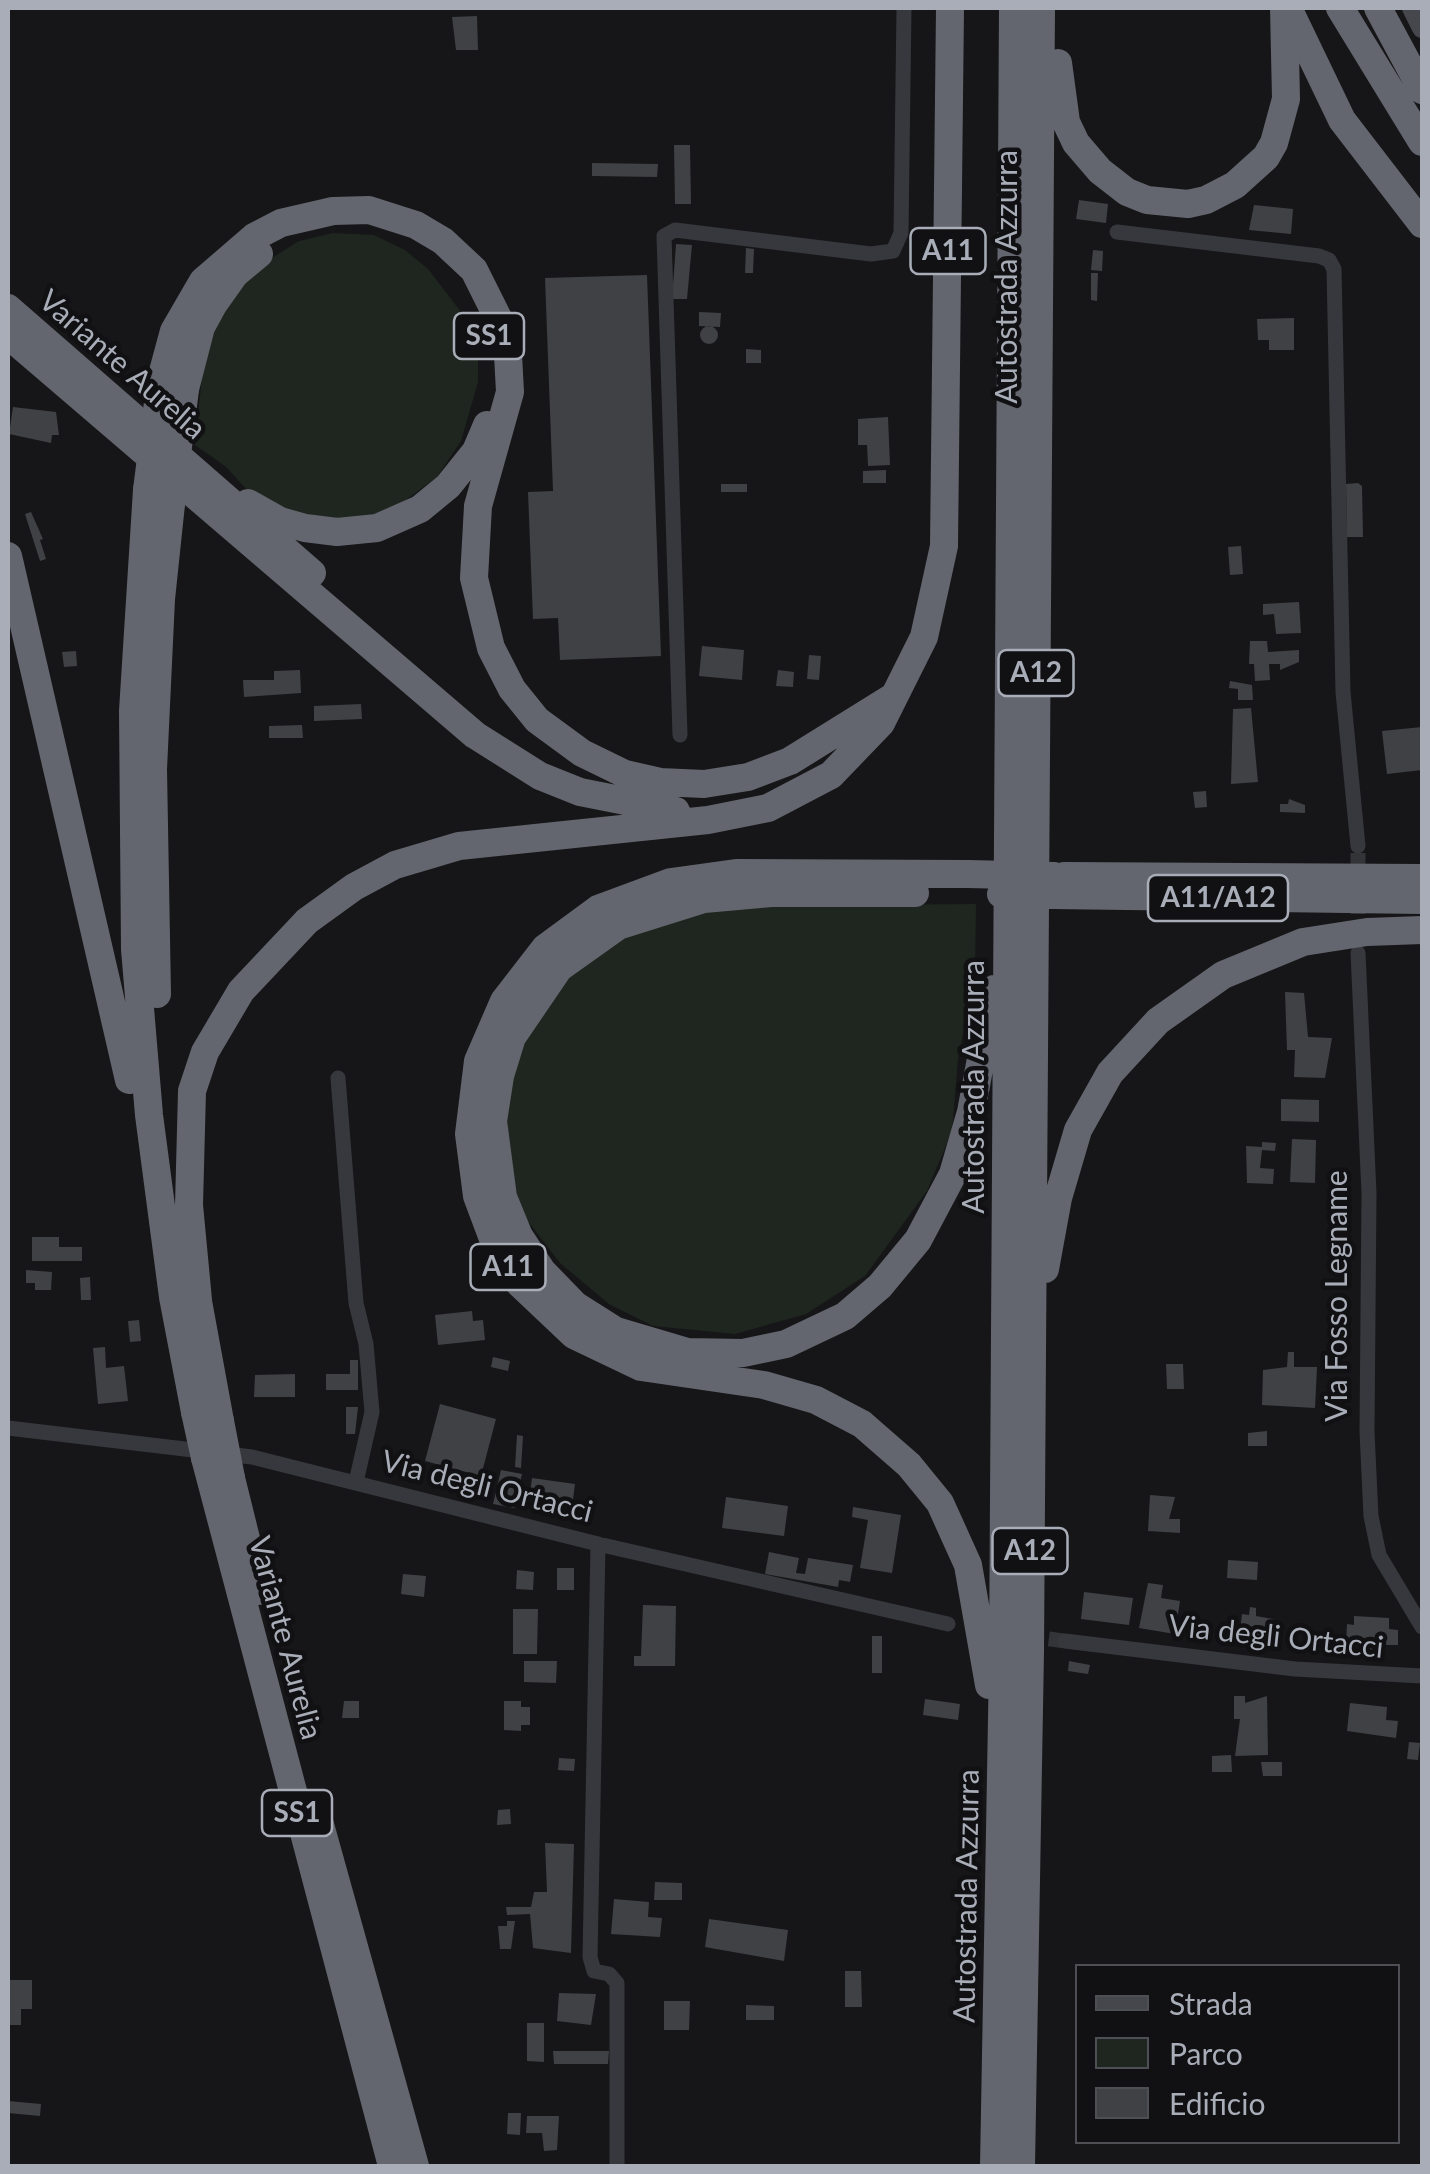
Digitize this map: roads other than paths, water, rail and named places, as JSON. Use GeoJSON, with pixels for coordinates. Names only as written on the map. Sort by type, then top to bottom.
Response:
{"type":"FeatureCollection","features":[{"type":"Feature","properties":{"kind":"highway","name":"A11"},"geometry":{"type":"LineString","coordinates":[[194,471],[473,714],[540,760],[605,784],[670,799],[714,797],[774,781],[844,747],[894,696],[924,637],[942,564],[947,518],[950,8]]}},
{"type":"Feature","properties":{"kind":"highway","name":"Autostrada Azzurra"},"geometry":{"type":"LineString","coordinates":[[994,2166],[1002,1771],[1014,8]]}},
{"type":"Feature","properties":{"kind":"highway","name":"Autostrada Azzurra"},"geometry":{"type":"LineString","coordinates":[[1021,2166],[1032,1339],[1041,8]]}},
{"type":"Feature","properties":{"kind":"highway"},"geometry":{"type":"LineString","coordinates":[[1057,8],[1060,97],[1076,143],[1100,171],[1127,192],[1147,200],[1188,204],[1235,184],[1266,156],[1274,142],[1286,99],[1287,8]]}},
{"type":"Feature","properties":{"kind":"highway"},"geometry":{"type":"LineString","coordinates":[[1287,8],[1342,120],[1422,224]]}},
{"type":"Feature","properties":{"kind":"highway"},"geometry":{"type":"LineString","coordinates":[[1340,8],[1422,142]]}},
{"type":"Feature","properties":{"kind":"highway"},"geometry":{"type":"LineString","coordinates":[[1378,8],[1422,90]]}},
{"type":"Feature","properties":{"kind":"highway"},"geometry":{"type":"LineString","coordinates":[[173,384],[174,332],[202,281],[230,253],[281,223],[333,210],[368,210],[416,225],[459,255],[490,295],[510,354],[506,411],[478,506],[474,578],[481,616],[500,668],[524,705],[605,784]]}},
{"type":"Feature","properties":{"kind":"highway","name":"SS1"},"geometry":{"type":"LineString","coordinates":[[185,1298],[142,1054],[132,887],[134,668],[173,384],[235,274],[283,240],[350,226],[384,231],[415,244],[455,274],[479,307],[497,372],[487,424],[465,467],[420,509],[377,528],[337,532],[280,521],[194,471]]}},
{"type":"Feature","properties":{"kind":"highway","name":"Variante Aurelia"},"geometry":{"type":"LineString","coordinates":[[8,308],[194,471]]}},
{"type":"Feature","properties":{"kind":"highway"},"geometry":{"type":"LineString","coordinates":[[8,336],[475,735],[540,776],[605,784],[636,778],[674,784],[738,780],[790,761],[894,696]]}},
{"type":"Feature","properties":{"kind":"highway"},"geometry":{"type":"LineString","coordinates":[[8,556],[113,996],[162,1260],[185,1298]]}},
{"type":"Feature","properties":{"kind":"highway"},"geometry":{"type":"LineString","coordinates":[[185,1298],[192,1092],[205,1052],[262,964],[340,896],[395,865],[459,846],[739,815],[799,795],[860,749],[881,723],[894,696]]}},
{"type":"Feature","properties":{"kind":"highway","name":"A11"},"geometry":{"type":"LineString","coordinates":[[1002,1771],[968,1565],[947,1516],[924,1480],[874,1433],[816,1400],[764,1386],[640,1367],[574,1334],[528,1292],[495,1244],[476,1196],[469,1134],[478,1061],[504,1002],[545,948],[598,909],[671,882],[736,874],[1054,886],[1422,878]]}},
{"type":"Feature","properties":{"kind":"highway"},"geometry":{"type":"LineString","coordinates":[[968,884],[704,899],[618,926],[560,968],[512,1037],[500,1076],[493,1121],[498,1179],[511,1219],[530,1255],[559,1290],[596,1320],[640,1341],[718,1354],[786,1344],[829,1326],[868,1298],[918,1240],[953,1174],[971,1112],[1008,919]]}},
{"type":"Feature","properties":{"kind":"highway","name":"A11/A12"},"geometry":{"type":"LineString","coordinates":[[1054,886],[1422,902]]}},
{"type":"Feature","properties":{"kind":"highway"},"geometry":{"type":"LineString","coordinates":[[1032,1339],[1058,1198],[1078,1130],[1130,1047],[1207,984],[1270,954],[1336,935],[1422,930]]}},
{"type":"Feature","properties":{"kind":"highway","name":"Variante Aurelia"},"geometry":{"type":"LineString","coordinates":[[185,1298],[208,1416],[231,1478],[353,1948],[415,2166]]}},
{"type":"Feature","properties":{"kind":"highway","name":"Variante Aurelia"},"geometry":{"type":"LineString","coordinates":[[208,1416],[205,1458],[392,2166]]}},
{"type":"Feature","properties":{"kind":"street"},"geometry":{"type":"LineString","coordinates":[[680,734],[664,236],[674,230],[870,254],[893,251],[901,233],[904,8]]}},
{"type":"Feature","properties":{"kind":"street"},"geometry":{"type":"LineString","coordinates":[[1412,8],[1422,28]]}},
{"type":"Feature","properties":{"kind":"street"},"geometry":{"type":"LineString","coordinates":[[1117,232],[1319,256],[1329,260],[1334,269],[1343,692],[1358,846]]}},
{"type":"Feature","properties":{"kind":"street","name":"Via Fosso Legname"},"geometry":{"type":"LineString","coordinates":[[1358,953],[1369,1193],[1367,1432],[1371,1516],[1379,1555],[1422,1627]]}},
{"type":"Feature","properties":{"kind":"street"},"geometry":{"type":"LineString","coordinates":[[338,1078],[356,1303],[366,1344],[372,1412],[356,1482]]}},
{"type":"Feature","properties":{"kind":"street","name":"Via degli Ortacci"},"geometry":{"type":"LineString","coordinates":[[8,1428],[252,1457],[598,1544],[948,1624]]}},
{"type":"Feature","properties":{"kind":"street"},"geometry":{"type":"LineString","coordinates":[[598,1544],[590,1957],[594,1971],[609,1974],[617,1983],[617,2166]]}},
{"type":"Feature","properties":{"kind":"street","name":"Via degli Ortacci"},"geometry":{"type":"LineString","coordinates":[[1065,1641],[1296,1669],[1422,1676]]}},
{"type":"Feature","properties":{"kind":"tunnel"},"geometry":{"type":"LineString","coordinates":[[1358,846],[1358,937]]}},
{"type":"Feature","properties":{"kind":"tunnel"},"geometry":{"type":"LineString","coordinates":[[1026,1636],[1065,1641]]}}]}
